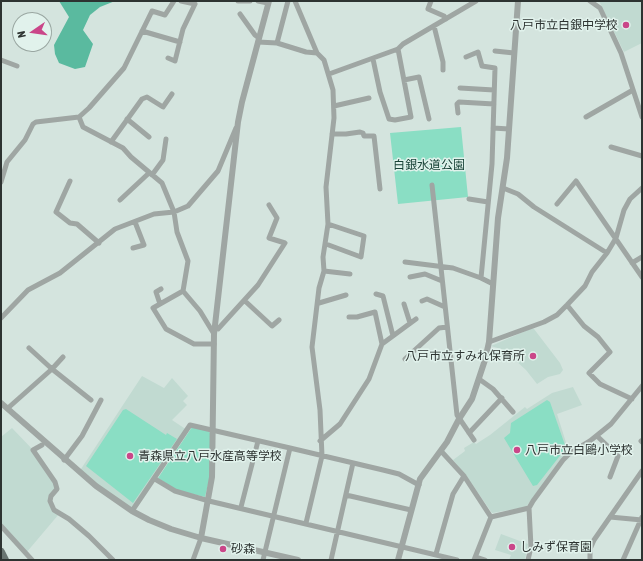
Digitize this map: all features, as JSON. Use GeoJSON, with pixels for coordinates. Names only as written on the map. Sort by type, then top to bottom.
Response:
{"type":"FeatureCollection","features":[{"type":"Feature","properties":{"kind":"main road"},"geometry":{"type":"LineString","coordinates":[[1,552],[5,560]]}},
{"type":"Feature","properties":{"kind":"street"},"geometry":{"type":"LineString","coordinates":[[1,182],[7,162],[25,140],[33,124],[36,122],[79,117],[89,108],[124,68],[152,11],[165,15],[168,14],[174,1]]}},
{"type":"Feature","properties":{"kind":"street"},"geometry":{"type":"LineString","coordinates":[[168,58],[175,61],[183,29],[195,4],[180,1]]}},
{"type":"Feature","properties":{"kind":"street"},"geometry":{"type":"LineString","coordinates":[[238,1],[250,1]]}},
{"type":"Feature","properties":{"kind":"street"},"geometry":{"type":"LineString","coordinates":[[1,318],[28,290],[60,274],[115,229],[154,214],[174,212],[188,206],[218,171],[228,152],[238,122],[269,2],[258,1]]}},
{"type":"Feature","properties":{"kind":"street"},"geometry":{"type":"LineString","coordinates":[[277,43],[288,1]]}},
{"type":"Feature","properties":{"kind":"street"},"geometry":{"type":"LineString","coordinates":[[295,1],[317,53],[324,60],[333,90],[334,106],[327,170],[328,224],[323,257],[324,271],[320,288],[312,354],[320,410],[320,441],[322,456],[306,523]]}},
{"type":"Feature","properties":{"kind":"street"},"geometry":{"type":"LineString","coordinates":[[431,1],[428,9],[446,18]]}},
{"type":"Feature","properties":{"kind":"street"},"geometry":{"type":"LineString","coordinates":[[329,74],[398,49],[446,18],[476,1]]}},
{"type":"Feature","properties":{"kind":"street"},"geometry":{"type":"LineString","coordinates":[[398,560],[419,485],[425,471],[447,442],[472,399],[489,342],[498,218],[503,188],[509,128],[518,1]]}},
{"type":"Feature","properties":{"kind":"street"},"geometry":{"type":"LineString","coordinates":[[590,1],[600,8],[621,53],[642,117]]}},
{"type":"Feature","properties":{"kind":"street"},"geometry":{"type":"LineString","coordinates":[[240,14],[258,40],[277,43],[306,52],[317,53]]}},
{"type":"Feature","properties":{"kind":"street"},"geometry":{"type":"LineString","coordinates":[[434,26],[443,62],[443,70]]}},
{"type":"Feature","properties":{"kind":"street"},"geometry":{"type":"LineString","coordinates":[[142,31],[180,42]]}},
{"type":"Feature","properties":{"kind":"street"},"geometry":{"type":"LineString","coordinates":[[373,59],[380,92],[388,114],[392,120],[411,117],[398,49]]}},
{"type":"Feature","properties":{"kind":"street"},"geometry":{"type":"LineString","coordinates":[[494,51],[514,53]]}},
{"type":"Feature","properties":{"kind":"street"},"geometry":{"type":"LineString","coordinates":[[466,57],[478,52],[482,66],[495,68],[493,128],[481,278]]}},
{"type":"Feature","properties":{"kind":"street"},"geometry":{"type":"LineString","coordinates":[[1,60],[17,66]]}},
{"type":"Feature","properties":{"kind":"street"},"geometry":{"type":"LineString","coordinates":[[404,80],[419,77],[428,119]]}},
{"type":"Feature","properties":{"kind":"street"},"geometry":{"type":"LineString","coordinates":[[460,88],[494,90]]}},
{"type":"Feature","properties":{"kind":"street"},"geometry":{"type":"LineString","coordinates":[[586,117],[633,90]]}},
{"type":"Feature","properties":{"kind":"street"},"geometry":{"type":"LineString","coordinates":[[111,142],[145,97],[163,107],[172,94]]}},
{"type":"Feature","properties":{"kind":"street"},"geometry":{"type":"LineString","coordinates":[[334,106],[369,98]]}},
{"type":"Feature","properties":{"kind":"street"},"geometry":{"type":"LineString","coordinates":[[458,113],[457,104],[459,102],[494,104]]}},
{"type":"Feature","properties":{"kind":"street"},"geometry":{"type":"LineString","coordinates":[[79,117],[83,127],[123,148],[162,183],[174,212],[177,232],[188,261],[183,292]]}},
{"type":"Feature","properties":{"kind":"street"},"geometry":{"type":"LineString","coordinates":[[127,119],[148,137]]}},
{"type":"Feature","properties":{"kind":"street"},"geometry":{"type":"LineString","coordinates":[[193,560],[201,538],[209,501],[212,477],[214,430],[214,344],[238,122]]}},
{"type":"Feature","properties":{"kind":"street"},"geometry":{"type":"LineString","coordinates":[[493,128],[509,128]]}},
{"type":"Feature","properties":{"kind":"street"},"geometry":{"type":"LineString","coordinates":[[332,134],[360,132],[364,133],[364,136],[374,136],[380,189]]}},
{"type":"Feature","properties":{"kind":"street"},"geometry":{"type":"LineString","coordinates":[[120,200],[151,174],[163,160],[166,139]]}},
{"type":"Feature","properties":{"kind":"street"},"geometry":{"type":"LineString","coordinates":[[611,147],[642,156]]}},
{"type":"Feature","properties":{"kind":"street"},"geometry":{"type":"LineString","coordinates":[[70,181],[56,212],[70,222],[77,224],[99,243]]}},
{"type":"Feature","properties":{"kind":"street"},"geometry":{"type":"LineString","coordinates":[[557,204],[576,181],[642,277]]}},
{"type":"Feature","properties":{"kind":"street"},"geometry":{"type":"LineString","coordinates":[[432,185],[459,419],[474,440]]}},
{"type":"Feature","properties":{"kind":"street"},"geometry":{"type":"LineString","coordinates":[[503,188],[518,194],[534,207],[607,253]]}},
{"type":"Feature","properties":{"kind":"street"},"geometry":{"type":"LineString","coordinates":[[489,342],[544,322],[557,315],[567,305],[582,289],[607,253],[616,238],[624,210],[630,199],[642,188]]}},
{"type":"Feature","properties":{"kind":"street"},"geometry":{"type":"LineString","coordinates":[[469,199],[488,202]]}},
{"type":"Feature","properties":{"kind":"street"},"geometry":{"type":"LineString","coordinates":[[215,331],[245,301],[258,285],[285,243],[269,238],[277,218],[269,204]]}},
{"type":"Feature","properties":{"kind":"street"},"geometry":{"type":"LineString","coordinates":[[133,248],[144,244],[135,222]]}},
{"type":"Feature","properties":{"kind":"street"},"geometry":{"type":"LineString","coordinates":[[326,244],[361,256],[364,236],[328,224]]}},
{"type":"Feature","properties":{"kind":"street"},"geometry":{"type":"LineString","coordinates":[[632,263],[642,257]]}},
{"type":"Feature","properties":{"kind":"street"},"geometry":{"type":"LineString","coordinates":[[405,262],[452,268],[481,278],[493,284]]}},
{"type":"Feature","properties":{"kind":"street"},"geometry":{"type":"LineString","coordinates":[[324,271],[350,274]]}},
{"type":"Feature","properties":{"kind":"street"},"geometry":{"type":"LineString","coordinates":[[410,277],[425,274],[442,281]]}},
{"type":"Feature","properties":{"kind":"street"},"geometry":{"type":"LineString","coordinates":[[160,304],[156,292],[161,289]]}},
{"type":"Feature","properties":{"kind":"street"},"geometry":{"type":"LineString","coordinates":[[183,292],[215,331]]}},
{"type":"Feature","properties":{"kind":"street"},"geometry":{"type":"LineString","coordinates":[[183,292],[153,308],[166,329],[194,344],[214,344]]}},
{"type":"Feature","properties":{"kind":"street"},"geometry":{"type":"LineString","coordinates":[[376,294],[383,296],[393,336]]}},
{"type":"Feature","properties":{"kind":"street"},"geometry":{"type":"LineString","coordinates":[[319,303],[346,295]]}},
{"type":"Feature","properties":{"kind":"street"},"geometry":{"type":"LineString","coordinates":[[422,301],[426,299],[445,307]]}},
{"type":"Feature","properties":{"kind":"street"},"geometry":{"type":"LineString","coordinates":[[245,301],[272,326],[279,320]]}},
{"type":"Feature","properties":{"kind":"street"},"geometry":{"type":"LineString","coordinates":[[404,304],[410,323]]}},
{"type":"Feature","properties":{"kind":"street"},"geometry":{"type":"LineString","coordinates":[[567,305],[584,326],[598,337],[610,352],[589,372],[600,384],[632,399]]}},
{"type":"Feature","properties":{"kind":"street"},"geometry":{"type":"LineString","coordinates":[[349,317],[357,317],[374,311],[382,344]]}},
{"type":"Feature","properties":{"kind":"street"},"geometry":{"type":"LineString","coordinates":[[320,441],[340,424],[369,379],[382,344],[416,318]]}},
{"type":"Feature","properties":{"kind":"street"},"geometry":{"type":"LineString","coordinates":[[405,359],[439,328],[448,327]]}},
{"type":"Feature","properties":{"kind":"street"},"geometry":{"type":"LineString","coordinates":[[28,348],[91,400]]}},
{"type":"Feature","properties":{"kind":"street"},"geometry":{"type":"LineString","coordinates":[[8,408],[52,369],[62,357]]}},
{"type":"Feature","properties":{"kind":"street"},"geometry":{"type":"LineString","coordinates":[[479,379],[502,398],[513,412]]}},
{"type":"Feature","properties":{"kind":"street"},"geometry":{"type":"LineString","coordinates":[[528,560],[531,547],[529,508],[532,501],[563,460],[611,424],[642,386]]}},
{"type":"Feature","properties":{"kind":"street"},"geometry":{"type":"LineString","coordinates":[[469,433],[502,398]]}},
{"type":"Feature","properties":{"kind":"street"},"geometry":{"type":"LineString","coordinates":[[64,460],[82,436],[101,400]]}},
{"type":"Feature","properties":{"kind":"street"},"geometry":{"type":"LineString","coordinates":[[1,403],[64,460],[96,486],[132,511],[171,529],[201,538],[298,560]]}},
{"type":"Feature","properties":{"kind":"street"},"geometry":{"type":"LineString","coordinates":[[132,511],[155,479],[190,424],[399,474],[419,485]]}},
{"type":"Feature","properties":{"kind":"street"},"geometry":{"type":"LineString","coordinates":[[597,436],[618,456],[610,477]]}},
{"type":"Feature","properties":{"kind":"street"},"geometry":{"type":"LineString","coordinates":[[241,507],[258,441]]}},
{"type":"Feature","properties":{"kind":"street"},"geometry":{"type":"LineString","coordinates":[[42,445],[34,450],[55,482],[57,489],[51,496],[50,501],[54,510],[84,532],[113,560]]}},
{"type":"Feature","properties":{"kind":"street"},"geometry":{"type":"LineString","coordinates":[[263,560],[290,448]]}},
{"type":"Feature","properties":{"kind":"street"},"geometry":{"type":"LineString","coordinates":[[441,451],[464,476],[491,517]]}},
{"type":"Feature","properties":{"kind":"street"},"geometry":{"type":"LineString","coordinates":[[331,560],[353,463]]}},
{"type":"Feature","properties":{"kind":"street"},"geometry":{"type":"LineString","coordinates":[[590,560],[590,549],[594,540],[642,471]]}},
{"type":"Feature","properties":{"kind":"street"},"geometry":{"type":"LineString","coordinates":[[436,554],[453,494],[464,476]]}},
{"type":"Feature","properties":{"kind":"street"},"geometry":{"type":"LineString","coordinates":[[155,479],[175,491],[209,501],[338,530],[457,560]]}},
{"type":"Feature","properties":{"kind":"street"},"geometry":{"type":"LineString","coordinates":[[346,495],[411,510]]}},
{"type":"Feature","properties":{"kind":"street"},"geometry":{"type":"LineString","coordinates":[[491,517],[529,508]]}},
{"type":"Feature","properties":{"kind":"street"},"geometry":{"type":"LineString","coordinates":[[485,560],[475,558],[491,517]]}},
{"type":"Feature","properties":{"kind":"street"},"geometry":{"type":"LineString","coordinates":[[610,517],[642,519],[623,560]]}},
{"type":"Feature","properties":{"kind":"street"},"geometry":{"type":"LineString","coordinates":[[1,526],[32,560]]}},
{"type":"Feature","properties":{"kind":"shaded area","name":"八戸市立白銀中学校"},"geometry":{"type":"Polygon","coordinates":[[[599,1],[642,1],[642,43],[624,52],[599,1]]]}},
{"type":"Feature","properties":{"kind":"shaded area","name":"八戸市立すみれ保育所"},"geometry":{"type":"Polygon","coordinates":[[[532,328],[560,363],[563,370],[560,374],[548,377],[537,384],[526,370],[504,350],[491,346],[532,328]]]}},
{"type":"Feature","properties":{"kind":"shaded area","name":"青森県立八戸水産高等学校"},"geometry":{"type":"Polygon","coordinates":[[[142,376],[164,388],[172,378],[188,396],[183,401],[187,405],[172,420],[187,430],[132,511],[79,472],[142,376]]]}},
{"type":"Feature","properties":{"kind":"shaded area","name":"八戸市立白鷗小学校"},"geometry":{"type":"Polygon","coordinates":[[[573,387],[582,405],[557,414],[569,452],[563,457],[526,507],[492,513],[465,474],[453,460],[465,451],[464,448],[474,442],[476,444],[490,435],[525,407],[527,409],[552,393],[573,387]]]}},
{"type":"Feature","properties":{"kind":"shaded area"},"geometry":{"type":"Polygon","coordinates":[[[12,428],[36,453],[57,489],[50,501],[59,514],[26,553],[1,526],[1,437],[12,428]]]}},
{"type":"Feature","properties":{"kind":"shaded area","name":"しみず保育園"},"geometry":{"type":"Polygon","coordinates":[[[501,534],[528,544],[525,560],[509,560],[511,555],[495,550],[501,534]]]}},
{"type":"Feature","properties":{"kind":"green space"},"geometry":{"type":"Polygon","coordinates":[[[59,1],[115,1],[100,7],[90,15],[83,30],[93,44],[85,67],[75,69],[59,63],[55,54],[54,45],[69,17],[59,1]]]}},
{"type":"Feature","properties":{"kind":"green space","name":"白銀水道公園"},"geometry":{"type":"Polygon","coordinates":[[[461,127],[468,197],[398,204],[390,133],[461,127]]]}},
{"type":"Feature","properties":{"kind":"green space"},"geometry":{"type":"Polygon","coordinates":[[[547,400],[550,402],[566,448],[537,485],[533,486],[504,438],[510,433],[511,423],[547,400]]]}},
{"type":"Feature","properties":{"kind":"green space"},"geometry":{"type":"Polygon","coordinates":[[[126,409],[166,435],[167,433],[177,439],[133,503],[86,466],[123,410],[126,409]]]}},
{"type":"Feature","properties":{"kind":"green space"},"geometry":{"type":"Polygon","coordinates":[[[192,427],[209,431],[210,433],[210,477],[205,497],[176,490],[158,478],[192,427]]]}},
{"type":"Feature","properties":{"kind":"place","name":"八戸市立白銀中学校"},"geometry":{"type":"Point","coordinates":[626,25]}},
{"type":"Feature","properties":{"kind":"place","name":"八戸市立すみれ保育所"},"geometry":{"type":"Point","coordinates":[533,356]}},
{"type":"Feature","properties":{"kind":"place","name":"八戸市立白鷗小学校"},"geometry":{"type":"Point","coordinates":[517,450]}},
{"type":"Feature","properties":{"kind":"place","name":"青森県立八戸水産高等学校"},"geometry":{"type":"Point","coordinates":[130,456]}},
{"type":"Feature","properties":{"kind":"place","name":"しみず保育園"},"geometry":{"type":"Point","coordinates":[512,547]}},
{"type":"Feature","properties":{"kind":"place","name":"砂森"},"geometry":{"type":"Point","coordinates":[223,549]}}]}
